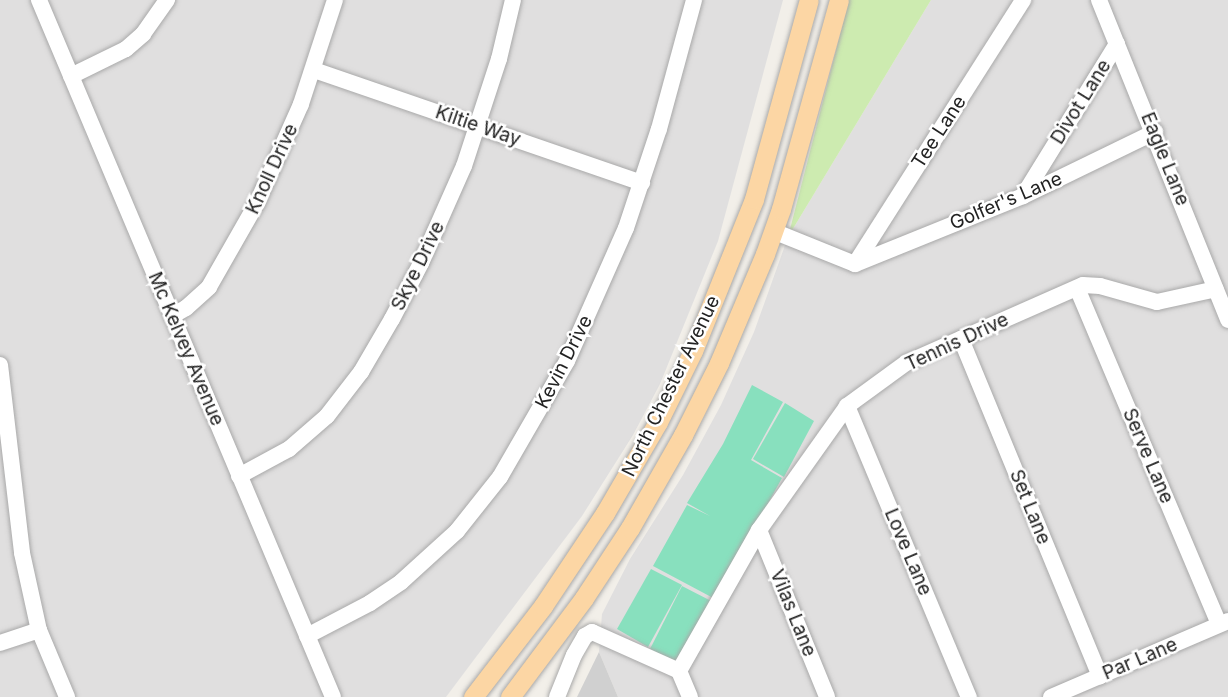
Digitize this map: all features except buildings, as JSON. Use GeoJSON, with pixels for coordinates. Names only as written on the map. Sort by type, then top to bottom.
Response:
{"type":"FeatureCollection","features":[{"type":"Feature","properties":{"kind":"main road","name":"North Chester Avenue"},"geometry":{"type":"LineString","coordinates":[[473,697],[531,622],[606,513],[664,410],[724,277],[775,130],[809,0]]}},
{"type":"Feature","properties":{"kind":"main road","name":"North Chester Avenue"},"geometry":{"type":"LineString","coordinates":[[510,697],[578,606],[629,528],[683,435],[734,328],[773,231],[803,138],[839,0]]}},
{"type":"Feature","properties":{"kind":"main road"},"geometry":{"type":"LineString","coordinates":[[724,277],[725,316],[734,328]]}},
{"type":"Feature","properties":{"kind":"street","name":"Mc Kelvey Avenue"},"geometry":{"type":"LineString","coordinates":[[39,0],[333,697]]}},
{"type":"Feature","properties":{"kind":"street"},"geometry":{"type":"LineString","coordinates":[[71,76],[126,49],[143,34],[167,0]]}},
{"type":"Feature","properties":{"kind":"street","name":"Knoll Drive"},"geometry":{"type":"LineString","coordinates":[[172,316],[198,299],[231,251],[281,154],[314,70],[335,0]]}},
{"type":"Feature","properties":{"kind":"street","name":"Skye Drive"},"geometry":{"type":"LineString","coordinates":[[239,476],[265,463],[310,432],[354,382],[421,263],[478,126],[513,0]]}},
{"type":"Feature","properties":{"kind":"street","name":"Kevin Drive"},"geometry":{"type":"LineString","coordinates":[[307,636],[370,603],[401,582],[457,531],[500,477],[572,350],[603,284],[642,183],[694,0]]}},
{"type":"Feature","properties":{"kind":"street","name":"Tee Lane"},"geometry":{"type":"LineString","coordinates":[[855,264],[1023,0]]}},
{"type":"Feature","properties":{"kind":"street","name":"Eagle Lane"},"geometry":{"type":"LineString","coordinates":[[1099,0],[1155,132],[1228,320]]}},
{"type":"Feature","properties":{"kind":"street","name":"Divot Lane"},"geometry":{"type":"LineString","coordinates":[[1023,195],[1117,44]]}},
{"type":"Feature","properties":{"kind":"street","name":"Kiltie Way"},"geometry":{"type":"LineString","coordinates":[[314,70],[642,183]]}},
{"type":"Feature","properties":{"kind":"street","name":"Golfer's Lane"},"geometry":{"type":"LineString","coordinates":[[855,264],[1023,195],[1155,132]]}},
{"type":"Feature","properties":{"kind":"street"},"geometry":{"type":"LineString","coordinates":[[773,231],[855,264]]}},
{"type":"Feature","properties":{"kind":"street","name":"Tennis Drive"},"geometry":{"type":"LineString","coordinates":[[679,671],[759,530],[847,406],[906,363],[1077,288],[1100,286],[1157,302],[1216,289]]}},
{"type":"Feature","properties":{"kind":"street","name":"Serve Lane"},"geometry":{"type":"LineString","coordinates":[[1077,288],[1224,623]]}},
{"type":"Feature","properties":{"kind":"street","name":"Set Lane"},"geometry":{"type":"LineString","coordinates":[[961,339],[1100,676]]}},
{"type":"Feature","properties":{"kind":"street"},"geometry":{"type":"LineString","coordinates":[[0,365],[22,554],[39,630],[67,697]]}},
{"type":"Feature","properties":{"kind":"street","name":"Love Lane"},"geometry":{"type":"LineString","coordinates":[[847,406],[969,697]]}},
{"type":"Feature","properties":{"kind":"street","name":"Vilas Lane"},"geometry":{"type":"LineString","coordinates":[[759,530],[827,697]]}},
{"type":"Feature","properties":{"kind":"street","name":"Par Lane"},"geometry":{"type":"LineString","coordinates":[[1051,697],[1224,623]]}},
{"type":"Feature","properties":{"kind":"street"},"geometry":{"type":"LineString","coordinates":[[0,643],[39,630]]}},
{"type":"Feature","properties":{"kind":"street"},"geometry":{"type":"LineString","coordinates":[[557,697],[574,655],[588,633],[599,635],[679,671],[690,697]]}},
{"type":"Feature","properties":{"kind":"shaded area"},"geometry":{"type":"Polygon","coordinates":[[[0,0],[783,0],[718,241],[660,384],[633,435],[582,516],[446,697],[0,697],[0,0]]]}},
{"type":"Feature","properties":{"kind":"shaded area"},"geometry":{"type":"Polygon","coordinates":[[[931,0],[1228,0],[1228,697],[618,697],[599,652],[602,614],[630,559],[683,475],[721,405],[754,332],[788,237],[931,0]]]}},
{"type":"Feature","properties":{"kind":"shaded area"},"geometry":{"type":"Polygon","coordinates":[[[599,652],[618,697],[577,697],[599,652]]]}},
{"type":"Feature","properties":{"kind":"green space"},"geometry":{"type":"Polygon","coordinates":[[[849,0],[931,0],[788,237],[849,0]]]}},
{"type":"Feature","properties":{"kind":"green space"},"geometry":{"type":"Polygon","coordinates":[[[752,385],[783,402],[751,460],[782,478],[715,599],[653,566],[687,505],[710,516],[687,503],[723,444],[752,385]]]}},
{"type":"Feature","properties":{"kind":"green space"},"geometry":{"type":"Polygon","coordinates":[[[785,403],[814,421],[784,477],[753,459],[785,403]]]}},
{"type":"Feature","properties":{"kind":"green space"},"geometry":{"type":"Polygon","coordinates":[[[651,569],[682,585],[648,647],[617,629],[651,569]]]}},
{"type":"Feature","properties":{"kind":"green space"},"geometry":{"type":"Polygon","coordinates":[[[682,586],[715,603],[677,666],[650,649],[682,586]]]}}]}
